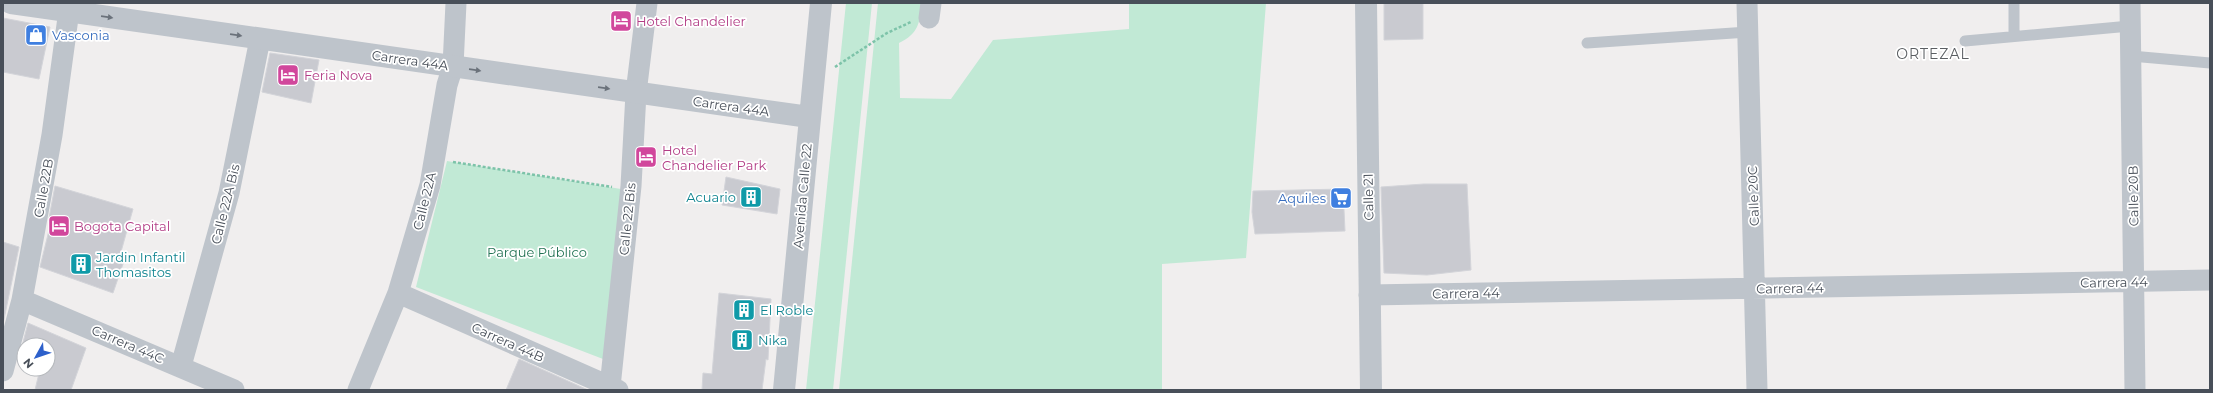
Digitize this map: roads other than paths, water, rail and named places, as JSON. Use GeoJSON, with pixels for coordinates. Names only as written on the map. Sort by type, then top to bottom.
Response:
{"type":"FeatureCollection","features":[{"type":"Feature","properties":{"kind":"street","name":"Carrera 44A"},"geometry":{"type":"LineString","coordinates":[[11,3],[69,7],[260,39],[809,117]]}},
{"type":"Feature","properties":{"kind":"street","name":"Calle 22A"},"geometry":{"type":"LineString","coordinates":[[358,390],[398,293],[430,185],[447,85],[453,66],[456,3]]}},
{"type":"Feature","properties":{"kind":"street","name":"Calle 22 Bis"},"geometry":{"type":"LineString","coordinates":[[614,388],[636,93],[647,3]]}},
{"type":"Feature","properties":{"kind":"street","name":"Avenida Calle 22"},"geometry":{"type":"LineString","coordinates":[[784,390],[820,3]]}},
{"type":"Feature","properties":{"kind":"street","name":"Calle 21"},"geometry":{"type":"LineString","coordinates":[[1366,3],[1371,390]]}},
{"type":"Feature","properties":{"kind":"street","name":"Calle 20C"},"geometry":{"type":"LineString","coordinates":[[1747,3],[1756,288],[1757,390]]}},
{"type":"Feature","properties":{"kind":"street","name":"Calle 20B"},"geometry":{"type":"LineString","coordinates":[[2130,3],[2135,390]]}},
{"type":"Feature","properties":{"kind":"street","name":"Calle 22B"},"geometry":{"type":"LineString","coordinates":[[3,371],[22,300],[52,134],[69,7]]}},
{"type":"Feature","properties":{"kind":"street","name":"Calle 22A Bis"},"geometry":{"type":"LineString","coordinates":[[181,366],[229,193],[260,39]]}},
{"type":"Feature","properties":{"kind":"street","name":"Carrera 44"},"geometry":{"type":"LineString","coordinates":[[1369,295],[2210,280]]}},
{"type":"Feature","properties":{"kind":"street","name":"Carrera 44B"},"geometry":{"type":"LineString","coordinates":[[398,293],[614,388]]}},
{"type":"Feature","properties":{"kind":"street","name":"Carrera 44C"},"geometry":{"type":"LineString","coordinates":[[22,300],[181,366],[234,390]]}},
{"type":"Feature","properties":{"kind":"lane"},"geometry":{"type":"LineString","coordinates":[[2014,3],[2014,35]]}},
{"type":"Feature","properties":{"kind":"lane"},"geometry":{"type":"LineString","coordinates":[[1965,41],[2014,35],[2130,26]]}},
{"type":"Feature","properties":{"kind":"lane"},"geometry":{"type":"LineString","coordinates":[[1587,43],[1748,32]]}},
{"type":"Feature","properties":{"kind":"lane"},"geometry":{"type":"LineString","coordinates":[[2131,56],[2210,63]]}},
{"type":"Feature","properties":{"kind":"place","name":"Hotel Chandelier"},"geometry":{"type":"Point","coordinates":[621,21]}},
{"type":"Feature","properties":{"kind":"place","name":"Vasconia"},"geometry":{"type":"Point","coordinates":[36,35]}},
{"type":"Feature","properties":{"kind":"place","name":"Feria Nova"},"geometry":{"type":"Point","coordinates":[288,75]}},
{"type":"Feature","properties":{"kind":"place","name":"Hotel Chandelier Park"},"geometry":{"type":"Point","coordinates":[646,157]}},
{"type":"Feature","properties":{"kind":"place","name":"Acuario"},"geometry":{"type":"Point","coordinates":[751,197]}},
{"type":"Feature","properties":{"kind":"place","name":"Aquiles"},"geometry":{"type":"Point","coordinates":[1341,198]}},
{"type":"Feature","properties":{"kind":"place","name":"Bogota Capital"},"geometry":{"type":"Point","coordinates":[59,226]}},
{"type":"Feature","properties":{"kind":"place","name":"Jardin Infantil Thomasitos"},"geometry":{"type":"Point","coordinates":[81,264]}},
{"type":"Feature","properties":{"kind":"place","name":"El Roble"},"geometry":{"type":"Point","coordinates":[744,310]}},
{"type":"Feature","properties":{"kind":"place","name":"Nika"},"geometry":{"type":"Point","coordinates":[742,340]}},
{"type":"Feature","properties":{"kind":"district","name":"ORTEZAL"},"geometry":{"type":"Point","coordinates":[1933,54]}},
{"type":"Feature","properties":{"kind":"park label","name":"Parque Público"},"geometry":{"type":"Point","coordinates":[537,252]}}]}
